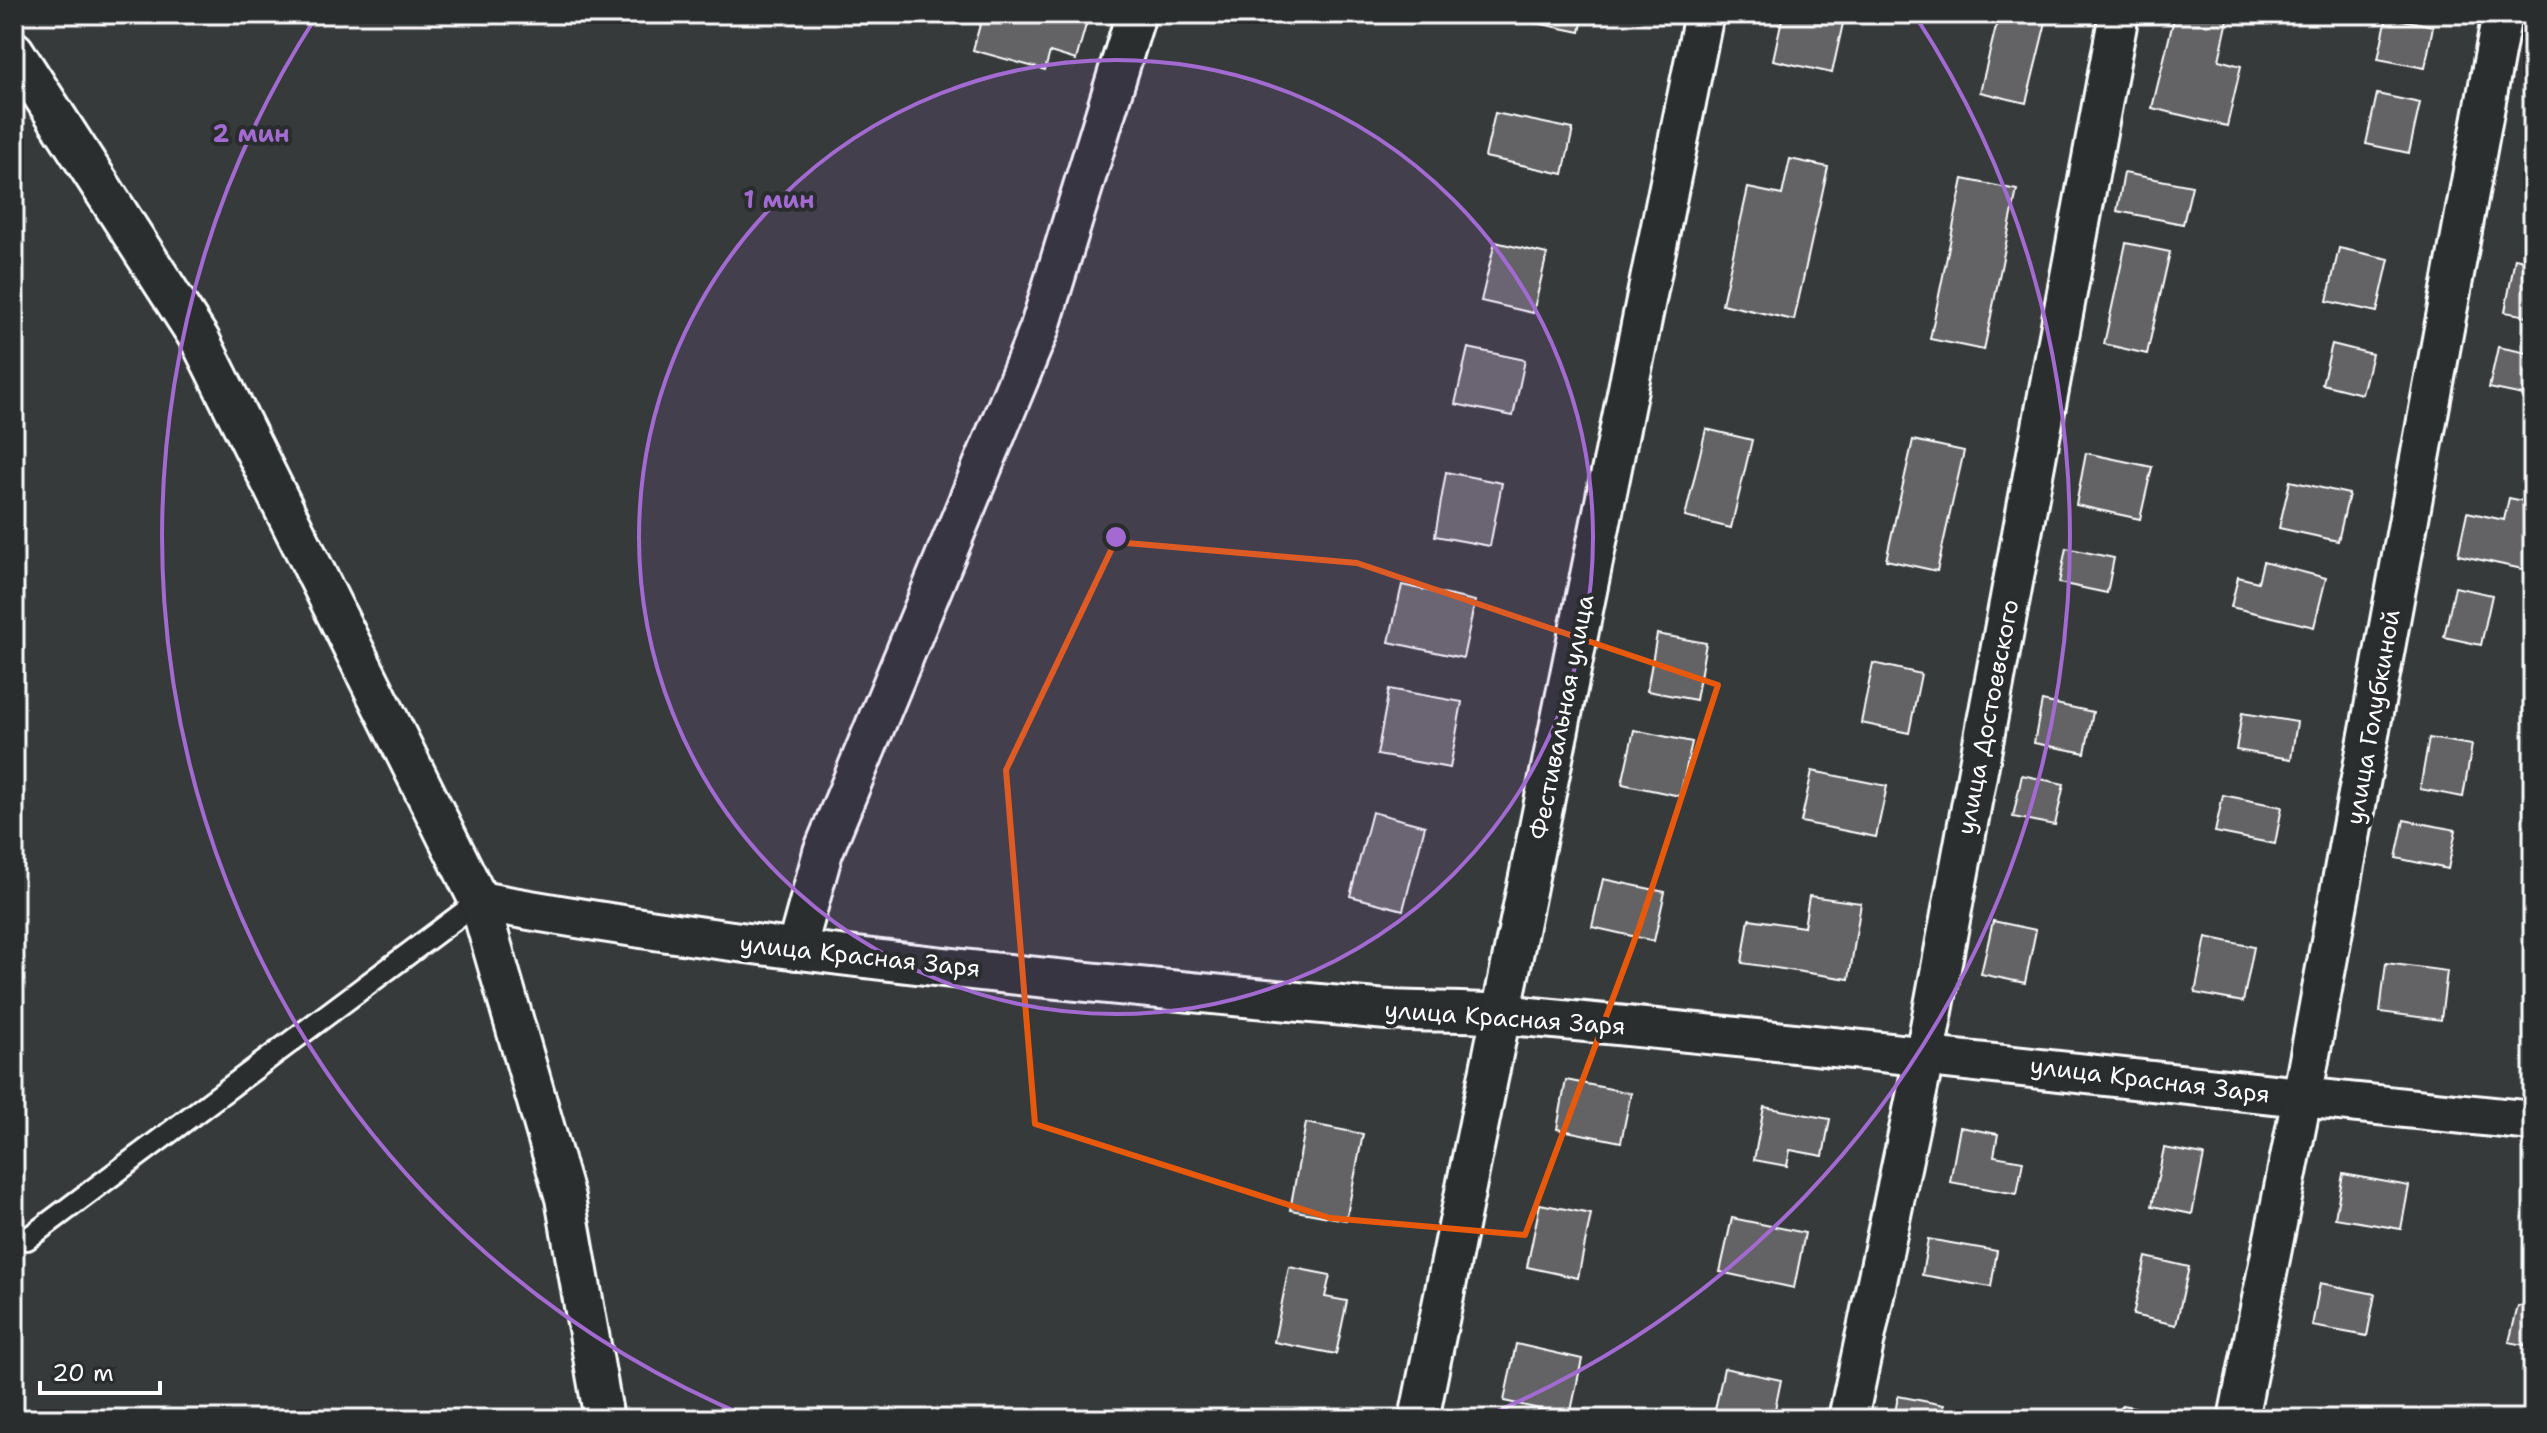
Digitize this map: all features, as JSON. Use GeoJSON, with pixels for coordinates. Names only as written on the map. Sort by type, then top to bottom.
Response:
{"type":"FeatureCollection","features":[{"type":"Feature","properties":{"kind":"street"},"geometry":{"type":"LineString","coordinates":[[796,950],[823,852],[1039,330],[1136,14]]}},
{"type":"Feature","properties":{"kind":"street","name":"Фестивальная улица"},"geometry":{"type":"LineString","coordinates":[[1419,1419],[1704,14]]}},
{"type":"Feature","properties":{"kind":"street","name":"улица Достоевского"},"geometry":{"type":"LineString","coordinates":[[1848,1419],[1925,1054],[2119,14]]}},
{"type":"Feature","properties":{"kind":"street","name":"улица Голубкиной"},"geometry":{"type":"LineString","coordinates":[[2238,1419],[2302,1098],[2502,14]]}},
{"type":"Feature","properties":{"kind":"street"},"geometry":{"type":"LineString","coordinates":[[14,51],[200,340],[479,901],[565,1198],[604,1419]]}},
{"type":"Feature","properties":{"kind":"street","name":"улица Красная Заря"},"geometry":{"type":"LineString","coordinates":[[479,901],[639,930],[796,950],[1383,1010],[1501,1014],[1925,1054],[2302,1098],[2533,1121]]}},
{"type":"Feature","properties":{"kind":"lane"},"geometry":{"type":"LineString","coordinates":[[27,1239],[479,901]]}},
{"type":"Feature","properties":{"kind":"highlighted area"},"geometry":{"type":"Polygon","coordinates":[[[1115,542],[1357,563],[1718,685],[1639,928],[1525,1235],[1330,1218],[1035,1124],[1006,770],[1115,542]]]}},
{"type":"Feature","properties":{"kind":"building"},"geometry":{"type":"Polygon","coordinates":[[[983,14],[1089,14],[1076,60],[1050,52],[1045,70],[973,50],[983,14]]]}},
{"type":"Feature","properties":{"kind":"building"},"geometry":{"type":"Polygon","coordinates":[[[1493,14],[1584,14],[1580,32],[1493,14]]]}},
{"type":"Feature","properties":{"kind":"building"},"geometry":{"type":"Polygon","coordinates":[[[1783,14],[1845,14],[1832,73],[1773,60],[1783,14]]]}},
{"type":"Feature","properties":{"kind":"building"},"geometry":{"type":"Polygon","coordinates":[[[1999,14],[2048,14],[2026,103],[1980,92],[1999,14]]]}},
{"type":"Feature","properties":{"kind":"building"},"geometry":{"type":"Polygon","coordinates":[[[2175,14],[2204,14],[2228,20],[2219,60],[2241,66],[2227,126],[2152,108],[2175,14]]]}},
{"type":"Feature","properties":{"kind":"building"},"geometry":{"type":"Polygon","coordinates":[[[2387,17],[2433,26],[2425,68],[2378,59],[2387,17]]]}},
{"type":"Feature","properties":{"kind":"building"},"geometry":{"type":"Polygon","coordinates":[[[2377,94],[2420,103],[2409,153],[2366,144],[2377,94]]]}},
{"type":"Feature","properties":{"kind":"building"},"geometry":{"type":"Polygon","coordinates":[[[1495,113],[1573,129],[1563,174],[1485,157],[1495,113]]]}},
{"type":"Feature","properties":{"kind":"building"},"geometry":{"type":"Polygon","coordinates":[[[1790,159],[1828,167],[1794,320],[1722,304],[1748,188],[1782,195],[1790,159]]]}},
{"type":"Feature","properties":{"kind":"building"},"geometry":{"type":"Polygon","coordinates":[[[2124,173],[2192,186],[2183,224],[2117,211],[2124,173]]]}},
{"type":"Feature","properties":{"kind":"building"},"geometry":{"type":"Polygon","coordinates":[[[1963,179],[2017,190],[1984,350],[1930,339],[1963,179]]]}},
{"type":"Feature","properties":{"kind":"building"},"geometry":{"type":"Polygon","coordinates":[[[1495,242],[1547,254],[1533,313],[1481,301],[1495,242]]]}},
{"type":"Feature","properties":{"kind":"building"},"geometry":{"type":"Polygon","coordinates":[[[2126,243],[2170,252],[2147,354],[2104,344],[2126,243]]]}},
{"type":"Feature","properties":{"kind":"building"},"geometry":{"type":"Polygon","coordinates":[[[2339,248],[2389,259],[2377,312],[2327,301],[2339,248]]]}},
{"type":"Feature","properties":{"kind":"building"},"geometry":{"type":"Polygon","coordinates":[[[2515,258],[2533,262],[2533,317],[2505,312],[2515,258]]]}},
{"type":"Feature","properties":{"kind":"building"},"geometry":{"type":"Polygon","coordinates":[[[2332,344],[2372,354],[2362,394],[2322,384],[2332,344]]]}},
{"type":"Feature","properties":{"kind":"building"},"geometry":{"type":"Polygon","coordinates":[[[2498,347],[2533,354],[2533,397],[2489,388],[2498,347]]]}},
{"type":"Feature","properties":{"kind":"building"},"geometry":{"type":"Polygon","coordinates":[[[1468,348],[1525,360],[1513,416],[1455,404],[1468,348]]]}},
{"type":"Feature","properties":{"kind":"building"},"geometry":{"type":"Polygon","coordinates":[[[1706,429],[1752,440],[1731,528],[1685,517],[1706,429]]]}},
{"type":"Feature","properties":{"kind":"building"},"geometry":{"type":"Polygon","coordinates":[[[1913,440],[1964,451],[1937,571],[1886,560],[1913,440]]]}},
{"type":"Feature","properties":{"kind":"building"},"geometry":{"type":"Polygon","coordinates":[[[2086,453],[2152,467],[2140,519],[2076,505],[2086,453]]]}},
{"type":"Feature","properties":{"kind":"building"},"geometry":{"type":"Polygon","coordinates":[[[1446,472],[1502,483],[1490,546],[1435,536],[1446,472]]]}},
{"type":"Feature","properties":{"kind":"building"},"geometry":{"type":"Polygon","coordinates":[[[2290,481],[2349,494],[2338,541],[2279,528],[2290,481]]]}},
{"type":"Feature","properties":{"kind":"building"},"geometry":{"type":"Polygon","coordinates":[[[2509,498],[2533,503],[2533,542],[2527,570],[2458,555],[2467,512],[2504,520],[2509,498]]]}},
{"type":"Feature","properties":{"kind":"building"},"geometry":{"type":"Polygon","coordinates":[[[2066,548],[2114,558],[2107,593],[2059,583],[2066,548]]]}},
{"type":"Feature","properties":{"kind":"building"},"geometry":{"type":"Polygon","coordinates":[[[2263,562],[2326,578],[2314,627],[2231,607],[2238,577],[2258,582],[2263,562]]]}},
{"type":"Feature","properties":{"kind":"building"},"geometry":{"type":"Polygon","coordinates":[[[1402,585],[1475,601],[1463,658],[1389,642],[1402,585]]]}},
{"type":"Feature","properties":{"kind":"building"},"geometry":{"type":"Polygon","coordinates":[[[2455,587],[2492,595],[2481,645],[2444,637],[2455,587]]]}},
{"type":"Feature","properties":{"kind":"building"},"geometry":{"type":"Polygon","coordinates":[[[1657,634],[1706,643],[1696,700],[1647,691],[1657,634]]]}},
{"type":"Feature","properties":{"kind":"building"},"geometry":{"type":"Polygon","coordinates":[[[1873,663],[1921,674],[1909,733],[1861,723],[1873,663]]]}},
{"type":"Feature","properties":{"kind":"building"},"geometry":{"type":"Polygon","coordinates":[[[1389,689],[1462,702],[1450,768],[1377,755],[1389,689]]]}},
{"type":"Feature","properties":{"kind":"building"},"geometry":{"type":"Polygon","coordinates":[[[2042,701],[2093,712],[2085,753],[2034,743],[2042,701]]]}},
{"type":"Feature","properties":{"kind":"building"},"geometry":{"type":"Polygon","coordinates":[[[2242,713],[2297,722],[2291,759],[2236,750],[2242,713]]]}},
{"type":"Feature","properties":{"kind":"building"},"geometry":{"type":"Polygon","coordinates":[[[1634,730],[1692,742],[1680,796],[1622,784],[1634,730]]]}},
{"type":"Feature","properties":{"kind":"building"},"geometry":{"type":"Polygon","coordinates":[[[2429,738],[2472,745],[2463,797],[2420,789],[2429,738]]]}},
{"type":"Feature","properties":{"kind":"building"},"geometry":{"type":"Polygon","coordinates":[[[1812,771],[1887,786],[1876,837],[1801,822],[1812,771]]]}},
{"type":"Feature","properties":{"kind":"building"},"geometry":{"type":"Polygon","coordinates":[[[2022,775],[2064,784],[2055,825],[2013,817],[2022,775]]]}},
{"type":"Feature","properties":{"kind":"building"},"geometry":{"type":"Polygon","coordinates":[[[2223,795],[2282,807],[2275,844],[2215,832],[2223,795]]]}},
{"type":"Feature","properties":{"kind":"building"},"geometry":{"type":"Polygon","coordinates":[[[1372,812],[1425,826],[1403,910],[1350,896],[1372,812]]]}},
{"type":"Feature","properties":{"kind":"building"},"geometry":{"type":"Polygon","coordinates":[[[2404,820],[2456,830],[2448,869],[2396,858],[2404,820]]]}},
{"type":"Feature","properties":{"kind":"building"},"geometry":{"type":"Polygon","coordinates":[[[1603,879],[1665,892],[1654,941],[1592,927],[1603,879]]]}},
{"type":"Feature","properties":{"kind":"building"},"geometry":{"type":"Polygon","coordinates":[[[1809,896],[1861,903],[1849,979],[1742,963],[1749,919],[1804,927],[1809,896]]]}},
{"type":"Feature","properties":{"kind":"building"},"geometry":{"type":"Polygon","coordinates":[[[1993,921],[2036,930],[2025,983],[1981,974],[1993,921]]]}},
{"type":"Feature","properties":{"kind":"building"},"geometry":{"type":"Polygon","coordinates":[[[2206,937],[2254,947],[2243,1002],[2195,993],[2206,937]]]}},
{"type":"Feature","properties":{"kind":"building"},"geometry":{"type":"Polygon","coordinates":[[[2386,963],[2447,971],[2441,1020],[2380,1012],[2386,963]]]}},
{"type":"Feature","properties":{"kind":"building"},"geometry":{"type":"Polygon","coordinates":[[[1566,1080],[1631,1093],[1621,1142],[1557,1129],[1566,1080]]]}},
{"type":"Feature","properties":{"kind":"building"},"geometry":{"type":"Polygon","coordinates":[[[1764,1107],[1830,1119],[1823,1156],[1790,1150],[1787,1166],[1754,1160],[1764,1107]]]}},
{"type":"Feature","properties":{"kind":"building"},"geometry":{"type":"Polygon","coordinates":[[[1306,1123],[1363,1134],[1346,1220],[1290,1210],[1306,1123]]]}},
{"type":"Feature","properties":{"kind":"building"},"geometry":{"type":"Polygon","coordinates":[[[1960,1127],[1998,1134],[1994,1156],[2023,1161],[2017,1194],[1950,1182],[1960,1127]]]}},
{"type":"Feature","properties":{"kind":"building"},"geometry":{"type":"Polygon","coordinates":[[[2164,1148],[2204,1155],[2192,1214],[2152,1206],[2164,1148]]]}},
{"type":"Feature","properties":{"kind":"building"},"geometry":{"type":"Polygon","coordinates":[[[2343,1174],[2409,1186],[2401,1229],[2335,1218],[2343,1174]]]}},
{"type":"Feature","properties":{"kind":"building"},"geometry":{"type":"Polygon","coordinates":[[[1540,1204],[1591,1214],[1578,1278],[1527,1267],[1540,1204]]]}},
{"type":"Feature","properties":{"kind":"building"},"geometry":{"type":"Polygon","coordinates":[[[1732,1218],[1805,1233],[1794,1288],[1720,1272],[1732,1218]]]}},
{"type":"Feature","properties":{"kind":"building"},"geometry":{"type":"Polygon","coordinates":[[[1928,1239],[1997,1251],[1991,1287],[1922,1275],[1928,1239]]]}},
{"type":"Feature","properties":{"kind":"building"},"geometry":{"type":"Polygon","coordinates":[[[2146,1257],[2189,1267],[2176,1325],[2133,1315],[2146,1257]]]}},
{"type":"Feature","properties":{"kind":"building"},"geometry":{"type":"Polygon","coordinates":[[[1289,1267],[1330,1275],[1325,1297],[1347,1301],[1336,1354],[1274,1342],[1289,1267]]]}},
{"type":"Feature","properties":{"kind":"building"},"geometry":{"type":"Polygon","coordinates":[[[2320,1283],[2375,1294],[2367,1336],[2312,1326],[2320,1283]]]}},
{"type":"Feature","properties":{"kind":"building"},"geometry":{"type":"Polygon","coordinates":[[[2518,1306],[2533,1309],[2533,1347],[2509,1342],[2518,1306]]]}},
{"type":"Feature","properties":{"kind":"building"},"geometry":{"type":"Polygon","coordinates":[[[1516,1344],[1582,1359],[1570,1416],[1504,1401],[1516,1344]]]}},
{"type":"Feature","properties":{"kind":"building"},"geometry":{"type":"Polygon","coordinates":[[[1724,1368],[1781,1380],[1773,1419],[1713,1419],[1724,1368]]]}},
{"type":"Feature","properties":{"kind":"building"},"geometry":{"type":"Polygon","coordinates":[[[1898,1396],[1944,1405],[1941,1419],[1894,1419],[1898,1396]]]}},
{"type":"Feature","properties":{"kind":"building"},"geometry":{"type":"Polygon","coordinates":[[[2122,1405],[2165,1413],[2164,1419],[2119,1419],[2122,1405]]]}},
{"type":"Feature","properties":{"kind":"building"},"geometry":{"type":"Polygon","coordinates":[[[1248,1409],[1294,1419],[1246,1419],[1248,1409]]]}}]}
